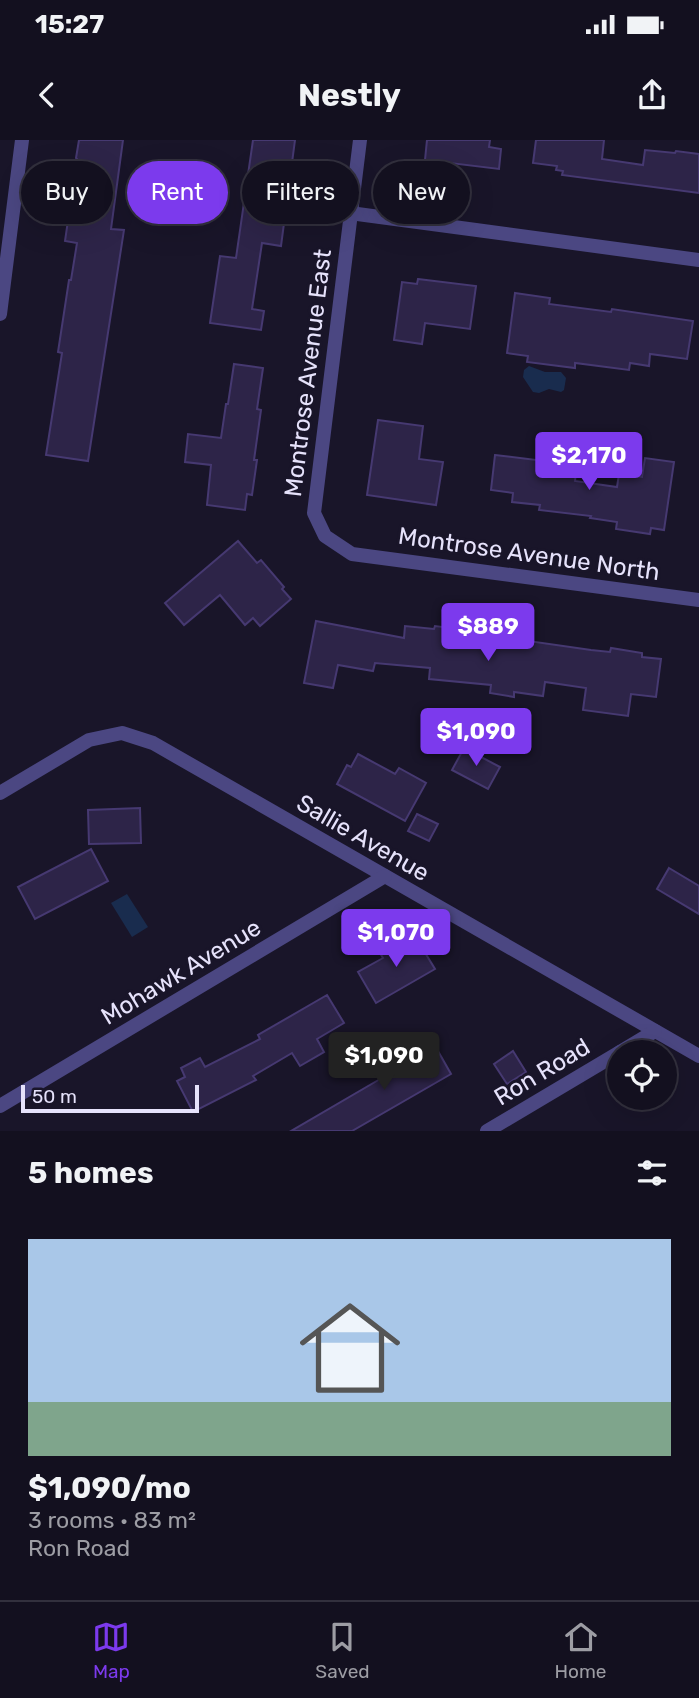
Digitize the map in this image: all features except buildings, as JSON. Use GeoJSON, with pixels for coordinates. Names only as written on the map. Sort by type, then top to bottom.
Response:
{"type":"FeatureCollection","features":[{"type":"Feature","properties":{"kind":"street"},"geometry":{"type":"LineString","coordinates":[[0,313],[22,140]]}},
{"type":"Feature","properties":{"kind":"street","name":"Montrose Avenue East"},"geometry":{"type":"LineString","coordinates":[[357,161],[360,140]]}},
{"type":"Feature","properties":{"kind":"street"},"geometry":{"type":"LineString","coordinates":[[359,214],[699,260]]}},
{"type":"Feature","properties":{"kind":"street","name":"Montrose Avenue East"},"geometry":{"type":"LineString","coordinates":[[350,224],[313,513],[325,536],[352,554]]}},
{"type":"Feature","properties":{"kind":"street","name":"Montrose Avenue North"},"geometry":{"type":"LineString","coordinates":[[352,554],[699,600]]}},
{"type":"Feature","properties":{"kind":"street","name":"Sallie Avenue"},"geometry":{"type":"LineString","coordinates":[[0,793],[89,740],[122,733],[153,743],[699,1056]]}},
{"type":"Feature","properties":{"kind":"street","name":"Mohawk Avenue"},"geometry":{"type":"LineString","coordinates":[[0,1106],[385,876]]}},
{"type":"Feature","properties":{"kind":"street","name":"Ron Road"},"geometry":{"type":"LineString","coordinates":[[640,1040],[655,1031]]}},
{"type":"Feature","properties":{"kind":"street","name":"Ron Road"},"geometry":{"type":"LineString","coordinates":[[487,1131],[607,1060]]}},
{"type":"Feature","properties":{"kind":"water"},"geometry":{"type":"Polygon","coordinates":[[[529,366],[545,372],[561,372],[566,378],[564,390],[533,392],[523,377],[524,370],[529,366]]]}},
{"type":"Feature","properties":{"kind":"water"},"geometry":{"type":"Polygon","coordinates":[[[127,894],[148,927],[132,937],[111,903],[127,894]]]}}]}
